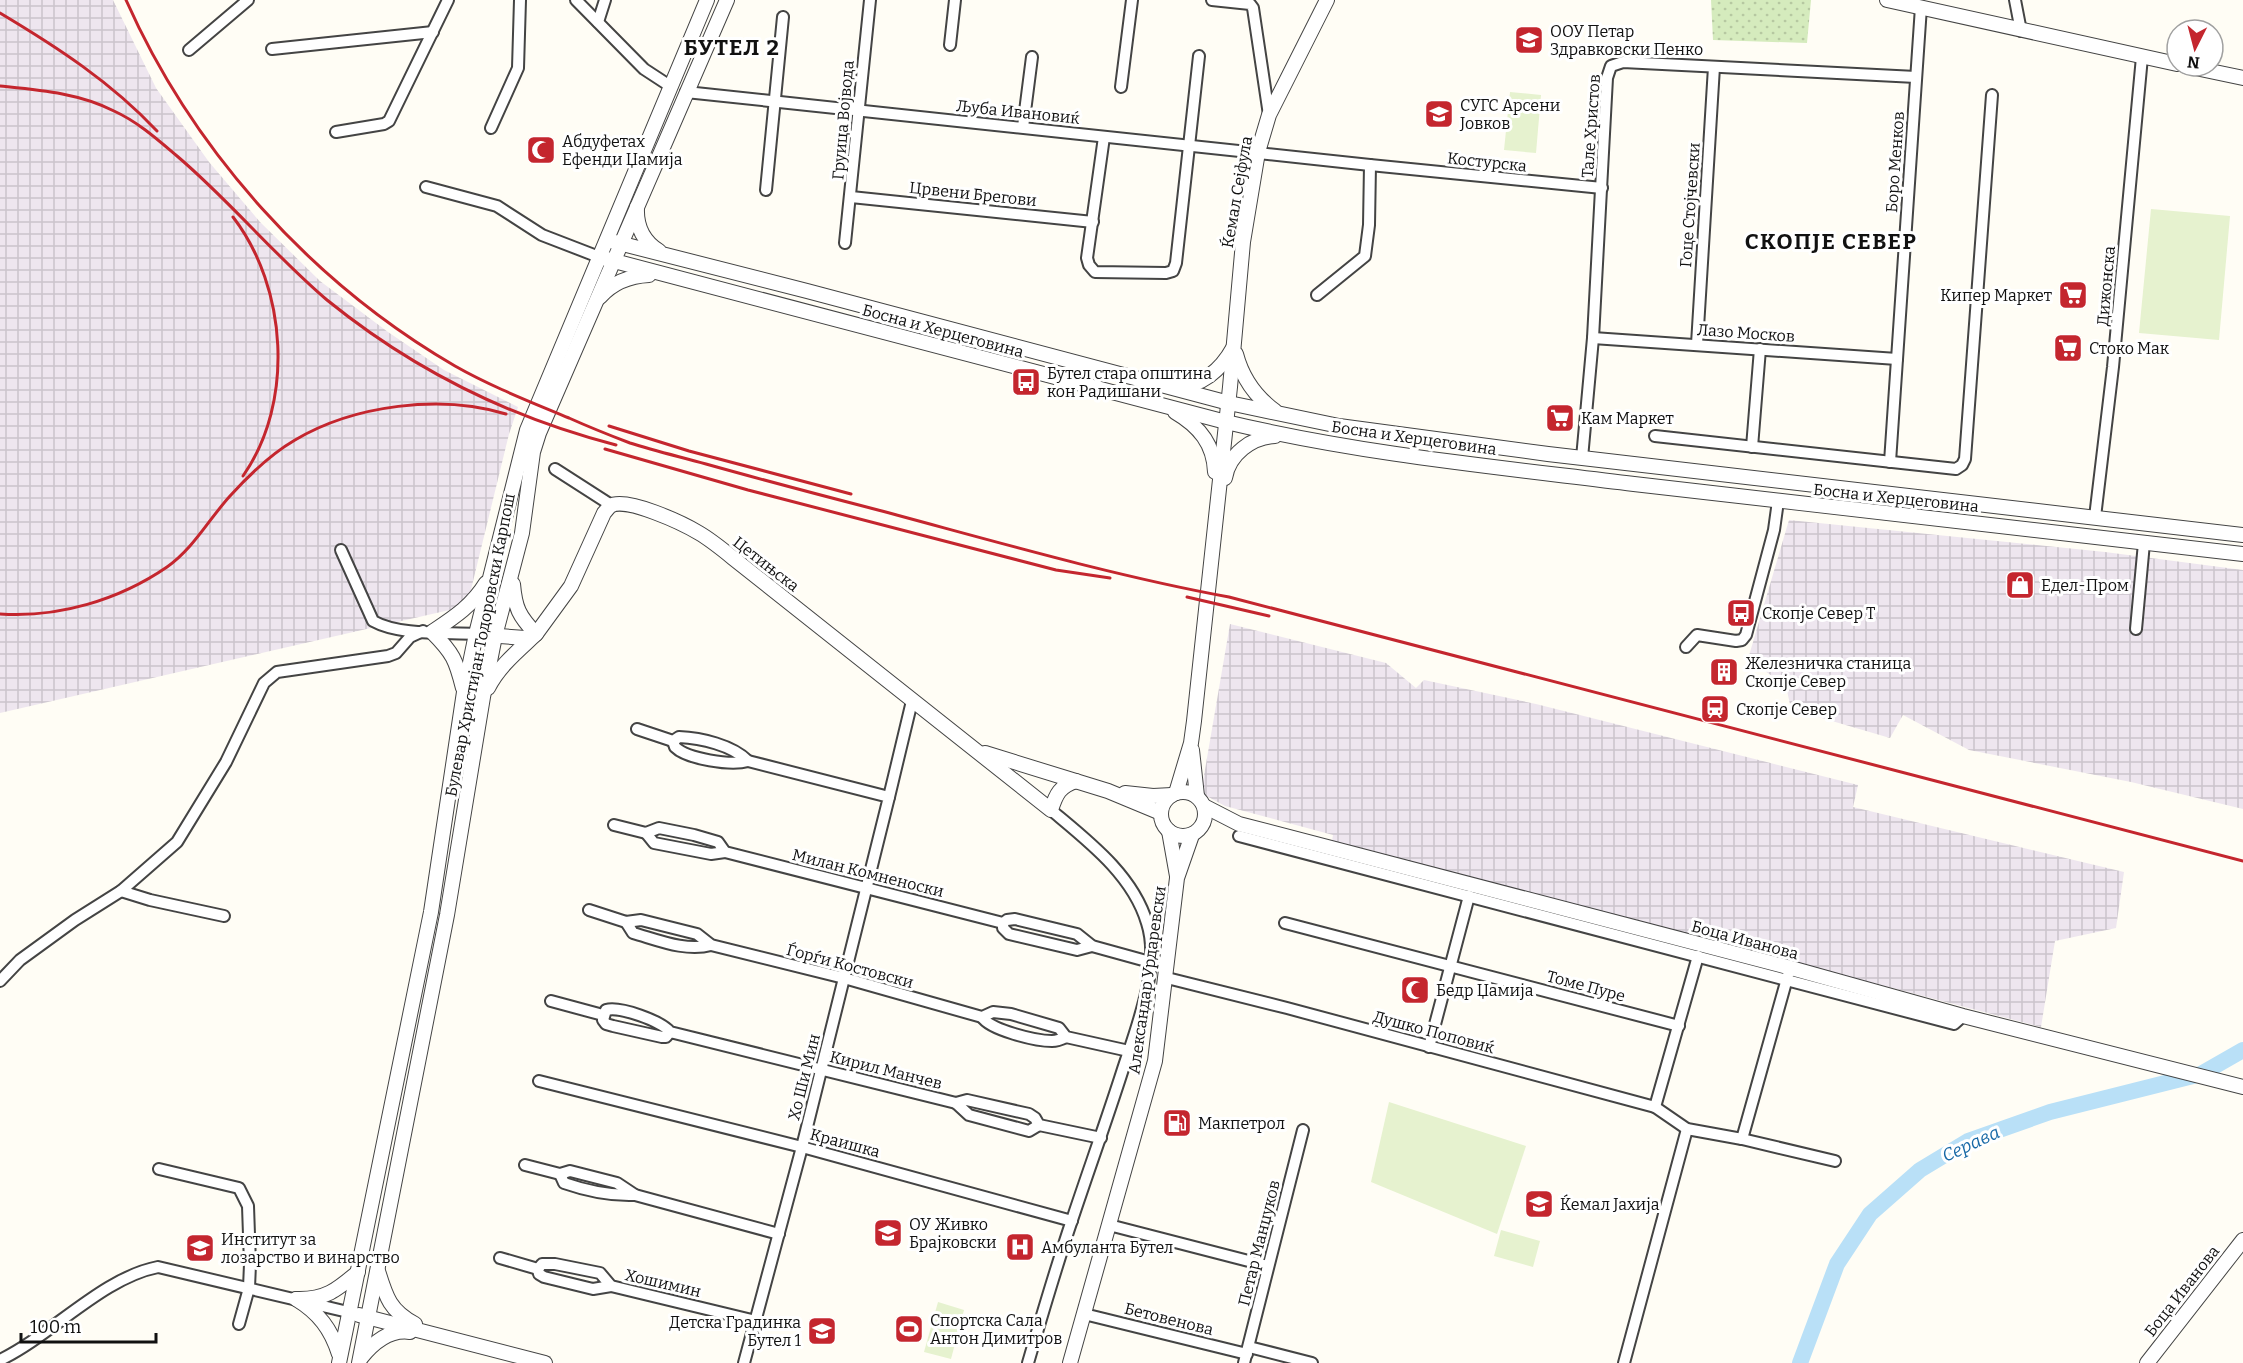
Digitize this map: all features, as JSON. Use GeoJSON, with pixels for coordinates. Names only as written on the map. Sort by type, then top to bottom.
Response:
{"type":"FeatureCollection","features":[{"type":"Feature","properties":{"kind":"street"},"geometry":{"type":"LineString","coordinates":[[189,50],[248,0]]}},
{"type":"Feature","properties":{"kind":"street"},"geometry":{"type":"LineString","coordinates":[[336,132],[384,124],[389,121],[448,0]]}},
{"type":"Feature","properties":{"kind":"street"},"geometry":{"type":"LineString","coordinates":[[491,128],[518,68],[519,0]]}},
{"type":"Feature","properties":{"kind":"street"},"geometry":{"type":"LineString","coordinates":[[576,0],[644,69],[670,86],[707,0]]}},
{"type":"Feature","properties":{"kind":"street"},"geometry":{"type":"LineString","coordinates":[[597,22],[605,0]]}},
{"type":"Feature","properties":{"kind":"street","name":"Булевар Христијан Тодоровски Карпош"},"geometry":{"type":"LineString","coordinates":[[339,1360],[431,912],[464,692],[476,634],[527,430],[606,259],[621,244],[727,0]]}},
{"type":"Feature","properties":{"kind":"street","name":"Груица Војвода"},"geometry":{"type":"LineString","coordinates":[[845,243],[870,0]]}},
{"type":"Feature","properties":{"kind":"street"},"geometry":{"type":"LineString","coordinates":[[950,45],[955,0]]}},
{"type":"Feature","properties":{"kind":"street"},"geometry":{"type":"LineString","coordinates":[[1121,87],[1132,0]]}},
{"type":"Feature","properties":{"kind":"street"},"geometry":{"type":"LineString","coordinates":[[1212,0],[1250,4],[1252,8],[1269,115]]}},
{"type":"Feature","properties":{"kind":"street","name":"Ќемал Сејфула"},"geometry":{"type":"LineString","coordinates":[[1228,403],[1243,242],[1258,152],[1269,115],[1327,0]]}},
{"type":"Feature","properties":{"kind":"street"},"geometry":{"type":"LineString","coordinates":[[1887,0],[2165,62]]}},
{"type":"Feature","properties":{"kind":"street"},"geometry":{"type":"LineString","coordinates":[[2015,0],[2021,31]]}},
{"type":"Feature","properties":{"kind":"street","name":"Боро Менков"},"geometry":{"type":"LineString","coordinates":[[1890,462],[1921,7]]}},
{"type":"Feature","properties":{"kind":"street"},"geometry":{"type":"LineString","coordinates":[[766,190],[783,17]]}},
{"type":"Feature","properties":{"kind":"street"},"geometry":{"type":"LineString","coordinates":[[272,49],[433,32]]}},
{"type":"Feature","properties":{"kind":"street"},"geometry":{"type":"LineString","coordinates":[[1104,137],[1088,258],[1089,265],[1095,272],[1166,273],[1173,271],[1176,263],[1199,56]]}},
{"type":"Feature","properties":{"kind":"street"},"geometry":{"type":"LineString","coordinates":[[1023,127],[1032,57]]}},
{"type":"Feature","properties":{"kind":"street","name":"Дижонска"},"geometry":{"type":"LineString","coordinates":[[2095,517],[2113,366],[2142,57]]}},
{"type":"Feature","properties":{"kind":"street","name":"Тале Христов"},"geometry":{"type":"LineString","coordinates":[[1582,458],[1593,338],[1607,78],[1611,66],[1623,62],[1916,77]]}},
{"type":"Feature","properties":{"kind":"street","name":"Гоце Стојчевски"},"geometry":{"type":"LineString","coordinates":[[1697,344],[1714,67]]}},
{"type":"Feature","properties":{"kind":"street"},"geometry":{"type":"LineString","coordinates":[[2225,74],[2243,78]]}},
{"type":"Feature","properties":{"kind":"street","name":"Булевар Христијан Тодоровски Карпош"},"geometry":{"type":"LineString","coordinates":[[359,1362],[447,915],[483,697],[495,636],[522,532],[533,452],[595,303],[606,259],[607,240],[670,86]]}},
{"type":"Feature","properties":{"kind":"street","name":"Љуба Ивановиќ"},"geometry":{"type":"LineString","coordinates":[[686,92],[1258,152]]}},
{"type":"Feature","properties":{"kind":"street"},"geometry":{"type":"LineString","coordinates":[[1655,436],[1956,469],[1962,465],[1965,459],[1992,95]]}},
{"type":"Feature","properties":{"kind":"street","name":"Костурска"},"geometry":{"type":"LineString","coordinates":[[1258,152],[1602,188]]}},
{"type":"Feature","properties":{"kind":"street"},"geometry":{"type":"LineString","coordinates":[[1317,295],[1365,256],[1369,225],[1370,165]]}},
{"type":"Feature","properties":{"kind":"street"},"geometry":{"type":"LineString","coordinates":[[426,187],[497,206],[542,235],[606,259]]}},
{"type":"Feature","properties":{"kind":"street","name":"Црвени Брегови"},"geometry":{"type":"LineString","coordinates":[[851,197],[1093,222]]}},
{"type":"Feature","properties":{"kind":"street"},"geometry":{"type":"LineString","coordinates":[[637,205],[637,220],[643,236],[651,246],[664,254]]}},
{"type":"Feature","properties":{"kind":"street","name":"Босна и Херцеговина"},"geometry":{"type":"LineString","coordinates":[[607,240],[1165,387],[1280,415],[1339,426],[1582,458],[2243,535]]}},
{"type":"Feature","properties":{"kind":"street","name":"Босна и Херцеговина"},"geometry":{"type":"LineString","coordinates":[[606,259],[1226,422],[1286,435],[1411,456],[2243,554]]}},
{"type":"Feature","properties":{"kind":"street"},"geometry":{"type":"LineString","coordinates":[[595,303],[604,292],[621,280],[638,275],[664,275]]}},
{"type":"Feature","properties":{"kind":"street","name":"Лазо Москов"},"geometry":{"type":"LineString","coordinates":[[1593,338],[1897,359]]}},
{"type":"Feature","properties":{"kind":"street"},"geometry":{"type":"LineString","coordinates":[[1165,387],[1187,385],[1208,377],[1219,369],[1234,346]]}},
{"type":"Feature","properties":{"kind":"street"},"geometry":{"type":"LineString","coordinates":[[1234,346],[1243,374],[1251,387],[1261,400],[1280,415]]}},
{"type":"Feature","properties":{"kind":"street"},"geometry":{"type":"LineString","coordinates":[[1752,447],[1760,349]]}},
{"type":"Feature","properties":{"kind":"street"},"geometry":{"type":"LineString","coordinates":[[1160,403],[1192,423],[1210,445],[1215,468],[1216,511]]}},
{"type":"Feature","properties":{"kind":"street"},"geometry":{"type":"LineString","coordinates":[[1191,743],[1205,820],[1197,830],[1180,836],[1169,831],[1161,819],[1161,813],[1162,806],[1174,794],[1191,743],[1228,403]]}},
{"type":"Feature","properties":{"kind":"street"},"geometry":{"type":"LineString","coordinates":[[1216,511],[1226,473],[1237,454],[1258,439],[1286,435]]}},
{"type":"Feature","properties":{"kind":"street"},"geometry":{"type":"LineString","coordinates":[[483,697],[493,678],[536,634],[571,586],[595,530],[611,505],[555,470]]}},
{"type":"Feature","properties":{"kind":"street"},"geometry":{"type":"LineString","coordinates":[[1686,647],[1697,635],[1736,641],[1742,640],[1746,635],[1774,530],[1778,501]]}},
{"type":"Feature","properties":{"kind":"street","name":"Цетињска"},"geometry":{"type":"LineString","coordinates":[[611,505],[623,504],[639,508],[698,532],[1052,810]]}},
{"type":"Feature","properties":{"kind":"street"},"geometry":{"type":"LineString","coordinates":[[2136,629],[2144,543]]}},
{"type":"Feature","properties":{"kind":"street"},"geometry":{"type":"LineString","coordinates":[[341,550],[373,621],[380,625],[427,632],[525,638],[536,634]]}},
{"type":"Feature","properties":{"kind":"street"},"geometry":{"type":"LineString","coordinates":[[0,981],[29,953],[121,891],[177,842],[226,762],[264,683],[270,677],[278,672],[396,653],[410,637],[427,632],[464,610],[479,595],[493,571]]}},
{"type":"Feature","properties":{"kind":"street"},"geometry":{"type":"LineString","coordinates":[[513,573],[515,606],[524,622],[536,634]]}},
{"type":"Feature","properties":{"kind":"street"},"geometry":{"type":"LineString","coordinates":[[427,632],[446,646],[457,661],[464,692]]}},
{"type":"Feature","properties":{"kind":"street","name":"Хо Ши Мин"},"geometry":{"type":"LineString","coordinates":[[744,1363],[802,1147],[912,701]]}},
{"type":"Feature","properties":{"kind":"street"},"geometry":{"type":"LineString","coordinates":[[638,729],[673,741]]}},
{"type":"Feature","properties":{"kind":"street"},"geometry":{"type":"LineString","coordinates":[[673,741],[679,737],[705,741],[732,750],[748,761],[889,797]]}},
{"type":"Feature","properties":{"kind":"street"},"geometry":{"type":"LineString","coordinates":[[673,741],[675,747],[686,754],[732,764],[748,761]]}},
{"type":"Feature","properties":{"kind":"street"},"geometry":{"type":"LineString","coordinates":[[977,751],[1108,791],[1161,813]]}},
{"type":"Feature","properties":{"kind":"street"},"geometry":{"type":"LineString","coordinates":[[1028,1363],[1072,1221],[1129,1051],[1140,1013],[1152,942],[1147,921],[1117,870],[1096,848],[1052,810],[1059,789],[1076,781]]}},
{"type":"Feature","properties":{"kind":"street"},"geometry":{"type":"LineString","coordinates":[[1108,791],[1153,796],[1183,792],[1200,801]]}},
{"type":"Feature","properties":{"kind":"street","name":"Боца Иванова"},"geometry":{"type":"LineString","coordinates":[[1200,801],[1239,830]]}},
{"type":"Feature","properties":{"kind":"street","name":"Милан Комненоски"},"geometry":{"type":"LineString","coordinates":[[614,825],[646,833],[659,828],[694,835],[718,842],[725,852]]}},
{"type":"Feature","properties":{"kind":"street","name":"Боца Иванова"},"geometry":{"type":"LineString","coordinates":[[1197,830],[1239,830],[1789,974],[2237,1085]]}},
{"type":"Feature","properties":{"kind":"street","name":"Александар Урдаревски"},"geometry":{"type":"LineString","coordinates":[[1177,878],[1197,830]]}},
{"type":"Feature","properties":{"kind":"street"},"geometry":{"type":"LineString","coordinates":[[1239,830],[1469,896],[1544,910],[1698,956],[1789,974],[1742,1139]]}},
{"type":"Feature","properties":{"kind":"street","name":"Александар Урдаревски"},"geometry":{"type":"LineString","coordinates":[[1070,1363],[1155,1061],[1167,978],[1177,878],[1169,831]]}},
{"type":"Feature","properties":{"kind":"street","name":"Милан Комненоски"},"geometry":{"type":"LineString","coordinates":[[646,833],[654,843],[711,854],[725,852],[1003,923],[1015,919],[1062,930],[1077,934],[1092,946],[1150,963]]}},
{"type":"Feature","properties":{"kind":"street"},"geometry":{"type":"LineString","coordinates":[[121,891],[150,900],[224,916]]}},
{"type":"Feature","properties":{"kind":"street"},"geometry":{"type":"LineString","coordinates":[[1429,1047],[1469,896]]}},
{"type":"Feature","properties":{"kind":"street","name":"Ѓoрѓи Костовски"},"geometry":{"type":"LineString","coordinates":[[589,910],[626,922],[641,920],[697,934],[711,945],[844,978],[982,1017],[992,1026],[1028,1037],[1056,1041],[1066,1037],[1129,1051]]}},
{"type":"Feature","properties":{"kind":"street","name":"Милан Комненоски"},"geometry":{"type":"LineString","coordinates":[[1003,923],[1003,928],[1009,934],[1077,950],[1092,946]]}},
{"type":"Feature","properties":{"kind":"street","name":"Томе Пуре"},"geometry":{"type":"LineString","coordinates":[[1285,923],[1678,1026]]}},
{"type":"Feature","properties":{"kind":"street"},"geometry":{"type":"LineString","coordinates":[[1655,1107],[1698,956]]}},
{"type":"Feature","properties":{"kind":"street","name":"Душко Поповиќ"},"geometry":{"type":"LineString","coordinates":[[1167,978],[1655,1107],[1687,1129]]}},
{"type":"Feature","properties":{"kind":"street"},"geometry":{"type":"LineString","coordinates":[[551,1001],[603,1015]]}},
{"type":"Feature","properties":{"kind":"street","name":"Кирил Манчев"},"geometry":{"type":"LineString","coordinates":[[670,1032],[666,1037],[662,1037],[613,1026],[606,1024],[603,1015],[606,1010],[615,1009],[662,1024],[670,1032],[956,1103],[969,1115],[1029,1131],[1039,1125]]}},
{"type":"Feature","properties":{"kind":"street","name":"Ѓoрѓи Костовски"},"geometry":{"type":"LineString","coordinates":[[982,1017],[993,1011],[1011,1014],[1059,1028],[1066,1037]]}},
{"type":"Feature","properties":{"kind":"street","name":"Краишка"},"geometry":{"type":"LineString","coordinates":[[540,1081],[802,1147],[1072,1221]]}},
{"type":"Feature","properties":{"kind":"street","name":"Кирил Манчев"},"geometry":{"type":"LineString","coordinates":[[956,1103],[967,1100],[1029,1114],[1039,1125],[1101,1138]]}},
{"type":"Feature","properties":{"kind":"street"},"geometry":{"type":"LineString","coordinates":[[1624,1363],[1687,1129],[1742,1139],[1835,1161]]}},
{"type":"Feature","properties":{"kind":"street","name":"Петар Манџуков"},"geometry":{"type":"LineString","coordinates":[[1246,1355],[1303,1130]]}},
{"type":"Feature","properties":{"kind":"street"},"geometry":{"type":"LineString","coordinates":[[525,1165],[561,1174],[570,1171],[617,1183],[635,1195],[779,1234]]}},
{"type":"Feature","properties":{"kind":"street"},"geometry":{"type":"LineString","coordinates":[[159,1169],[239,1188],[248,1206],[250,1264],[249,1288],[239,1324]]}},
{"type":"Feature","properties":{"kind":"street"},"geometry":{"type":"LineString","coordinates":[[1108,1225],[1268,1266]]}},
{"type":"Feature","properties":{"kind":"street","name":"Боца Иванова"},"geometry":{"type":"LineString","coordinates":[[2147,1363],[2243,1240]]}},
{"type":"Feature","properties":{"kind":"street","name":"Хошимин"},"geometry":{"type":"LineString","coordinates":[[500,1258],[538,1269],[542,1264],[555,1264],[600,1274],[611,1286],[756,1321]]}},
{"type":"Feature","properties":{"kind":"street"},"geometry":{"type":"LineString","coordinates":[[0,1360],[23,1349],[112,1286],[145,1270],[158,1267],[296,1299],[545,1363]]}},
{"type":"Feature","properties":{"kind":"street"},"geometry":{"type":"LineString","coordinates":[[538,1269],[539,1274],[544,1277],[593,1289],[611,1286]]}},
{"type":"Feature","properties":{"kind":"street"},"geometry":{"type":"LineString","coordinates":[[377,1270],[385,1294],[395,1310],[414,1323],[448,1338]]}},
{"type":"Feature","properties":{"kind":"street"},"geometry":{"type":"LineString","coordinates":[[296,1299],[311,1300],[326,1296],[358,1272]]}},
{"type":"Feature","properties":{"kind":"street"},"geometry":{"type":"LineString","coordinates":[[296,1299],[322,1318],[332,1334],[339,1360]]}},
{"type":"Feature","properties":{"kind":"street","name":"Бетовенова"},"geometry":{"type":"LineString","coordinates":[[1084,1314],[1246,1355],[1312,1363]]}},
{"type":"Feature","properties":{"kind":"street"},"geometry":{"type":"LineString","coordinates":[[359,1362],[369,1348],[393,1333],[406,1331],[448,1338]]}},
{"type":"Feature","properties":{"kind":"shaded area"},"geometry":{"type":"Polygon","coordinates":[[[0,0],[113,0],[156,88],[209,162],[260,222],[320,281],[388,332],[444,370],[518,407],[509,434],[467,606],[0,713],[0,0]]]}},
{"type":"Feature","properties":{"kind":"shaded area"},"geometry":{"type":"Polygon","coordinates":[[[1789,520],[2105,552],[2243,570],[2243,809],[2131,782],[1969,750],[1903,715],[1890,738],[1791,709],[1786,686],[1748,659],[1789,520]]]}},
{"type":"Feature","properties":{"kind":"shaded area"},"geometry":{"type":"Polygon","coordinates":[[[1230,624],[1386,663],[1416,688],[1424,680],[1536,704],[1858,785],[1853,807],[2124,872],[2116,928],[2055,941],[2041,1027],[1332,841],[1333,835],[1225,806],[1201,793],[1230,624]]]}},
{"type":"Feature","properties":{"kind":"green space"},"geometry":{"type":"Polygon","coordinates":[[[1711,0],[1811,0],[1807,43],[1713,40],[1711,0]]]}},
{"type":"Feature","properties":{"kind":"green space"},"geometry":{"type":"Polygon","coordinates":[[[1510,92],[1541,95],[1536,153],[1504,150],[1510,92]]]}},
{"type":"Feature","properties":{"kind":"green space"},"geometry":{"type":"Polygon","coordinates":[[[2151,209],[2230,216],[2219,340],[2139,333],[2151,209]]]}},
{"type":"Feature","properties":{"kind":"green space"},"geometry":{"type":"Polygon","coordinates":[[[1389,1102],[1526,1146],[1497,1234],[1371,1182],[1389,1102]]]}},
{"type":"Feature","properties":{"kind":"green space"},"geometry":{"type":"Polygon","coordinates":[[[1501,1230],[1540,1241],[1533,1267],[1494,1256],[1501,1230]]]}},
{"type":"Feature","properties":{"kind":"green space"},"geometry":{"type":"Polygon","coordinates":[[[938,1302],[964,1310],[951,1359],[924,1352],[938,1302]]]}},
{"type":"Feature","properties":{"kind":"waterway","name":"Серава"},"geometry":{"type":"LineString","coordinates":[[1800,1363],[1837,1264],[1870,1214],[1920,1170],[1968,1141],[2050,1112],[2201,1074],[2243,1050]]}},
{"type":"Feature","properties":{"kind":"railway"},"geometry":{"type":"LineString","coordinates":[[126,0],[154,56],[186,109],[222,160],[262,208],[306,254],[353,295],[403,333],[455,366],[497,387],[599,431],[649,449],[1052,557],[1229,597],[2243,861]]}},
{"type":"Feature","properties":{"kind":"railway"},"geometry":{"type":"LineString","coordinates":[[0,13],[83,66],[157,131]]}},
{"type":"Feature","properties":{"kind":"railway"},"geometry":{"type":"LineString","coordinates":[[0,86],[73,96],[123,115],[155,137],[196,173],[327,300],[393,348],[428,369],[501,405],[538,421],[616,445]]}},
{"type":"Feature","properties":{"kind":"railway"},"geometry":{"type":"LineString","coordinates":[[233,217],[251,245],[265,277],[274,310],[278,345],[277,380],[271,414],[260,446],[243,476]]}},
{"type":"Feature","properties":{"kind":"railway"},"geometry":{"type":"LineString","coordinates":[[0,614],[66,610],[108,597],[148,579],[185,552],[230,496],[261,465],[295,440],[318,428],[344,418],[398,406],[454,405],[506,414]]}},
{"type":"Feature","properties":{"kind":"railway"},"geometry":{"type":"LineString","coordinates":[[609,426],[689,451],[851,494]]}},
{"type":"Feature","properties":{"kind":"railway"},"geometry":{"type":"LineString","coordinates":[[605,449],[748,490],[1056,570],[1110,578]]}},
{"type":"Feature","properties":{"kind":"railway"},"geometry":{"type":"LineString","coordinates":[[1187,597],[1269,616]]}},
{"type":"Feature","properties":{"kind":"place","name":"ООУ Петар Здравковски Пенко"},"geometry":{"type":"Point","coordinates":[1529,40]}},
{"type":"Feature","properties":{"kind":"place","name":"СУГС Арсени Јовков"},"geometry":{"type":"Point","coordinates":[1439,114]}},
{"type":"Feature","properties":{"kind":"place","name":"Абдуфетах Ефенди Џамија"},"geometry":{"type":"Point","coordinates":[541,150]}},
{"type":"Feature","properties":{"kind":"place","name":"Кипер Маркет"},"geometry":{"type":"Point","coordinates":[2073,295]}},
{"type":"Feature","properties":{"kind":"place","name":"Стоко Мак"},"geometry":{"type":"Point","coordinates":[2068,348]}},
{"type":"Feature","properties":{"kind":"place","name":"Бутел стара општина кон Радишани"},"geometry":{"type":"Point","coordinates":[1026,382]}},
{"type":"Feature","properties":{"kind":"place","name":"Кам Маркет"},"geometry":{"type":"Point","coordinates":[1560,418]}},
{"type":"Feature","properties":{"kind":"place","name":"Едел-Пром"},"geometry":{"type":"Point","coordinates":[2020,585]}},
{"type":"Feature","properties":{"kind":"place","name":"Скопје Север Т"},"geometry":{"type":"Point","coordinates":[1741,613]}},
{"type":"Feature","properties":{"kind":"place","name":"Железничка станица Скопје Север"},"geometry":{"type":"Point","coordinates":[1724,672]}},
{"type":"Feature","properties":{"kind":"place","name":"Скопје Север"},"geometry":{"type":"Point","coordinates":[1715,709]}},
{"type":"Feature","properties":{"kind":"place","name":"Бедр Џамија"},"geometry":{"type":"Point","coordinates":[1415,990]}},
{"type":"Feature","properties":{"kind":"place","name":"Макпетрол"},"geometry":{"type":"Point","coordinates":[1177,1123]}},
{"type":"Feature","properties":{"kind":"place","name":"Ќемал Јахија"},"geometry":{"type":"Point","coordinates":[1539,1204]}},
{"type":"Feature","properties":{"kind":"place","name":"ОУ Живко Брајковски"},"geometry":{"type":"Point","coordinates":[888,1233]}},
{"type":"Feature","properties":{"kind":"place","name":"Амбуланта Бутел"},"geometry":{"type":"Point","coordinates":[1020,1247]}},
{"type":"Feature","properties":{"kind":"place","name":"Институт за лозарство и винарство"},"geometry":{"type":"Point","coordinates":[200,1248]}},
{"type":"Feature","properties":{"kind":"place","name":"Спортска Сала Антон Димитров"},"geometry":{"type":"Point","coordinates":[909,1329]}},
{"type":"Feature","properties":{"kind":"place","name":"Детска Градинка Бутел 1"},"geometry":{"type":"Point","coordinates":[822,1331]}},
{"type":"Feature","properties":{"kind":"district","name":"БУТЕЛ 2"},"geometry":{"type":"Point","coordinates":[732,47]}},
{"type":"Feature","properties":{"kind":"district","name":"СКОПЈЕ СЕВЕР"},"geometry":{"type":"Point","coordinates":[1831,241]}}]}
